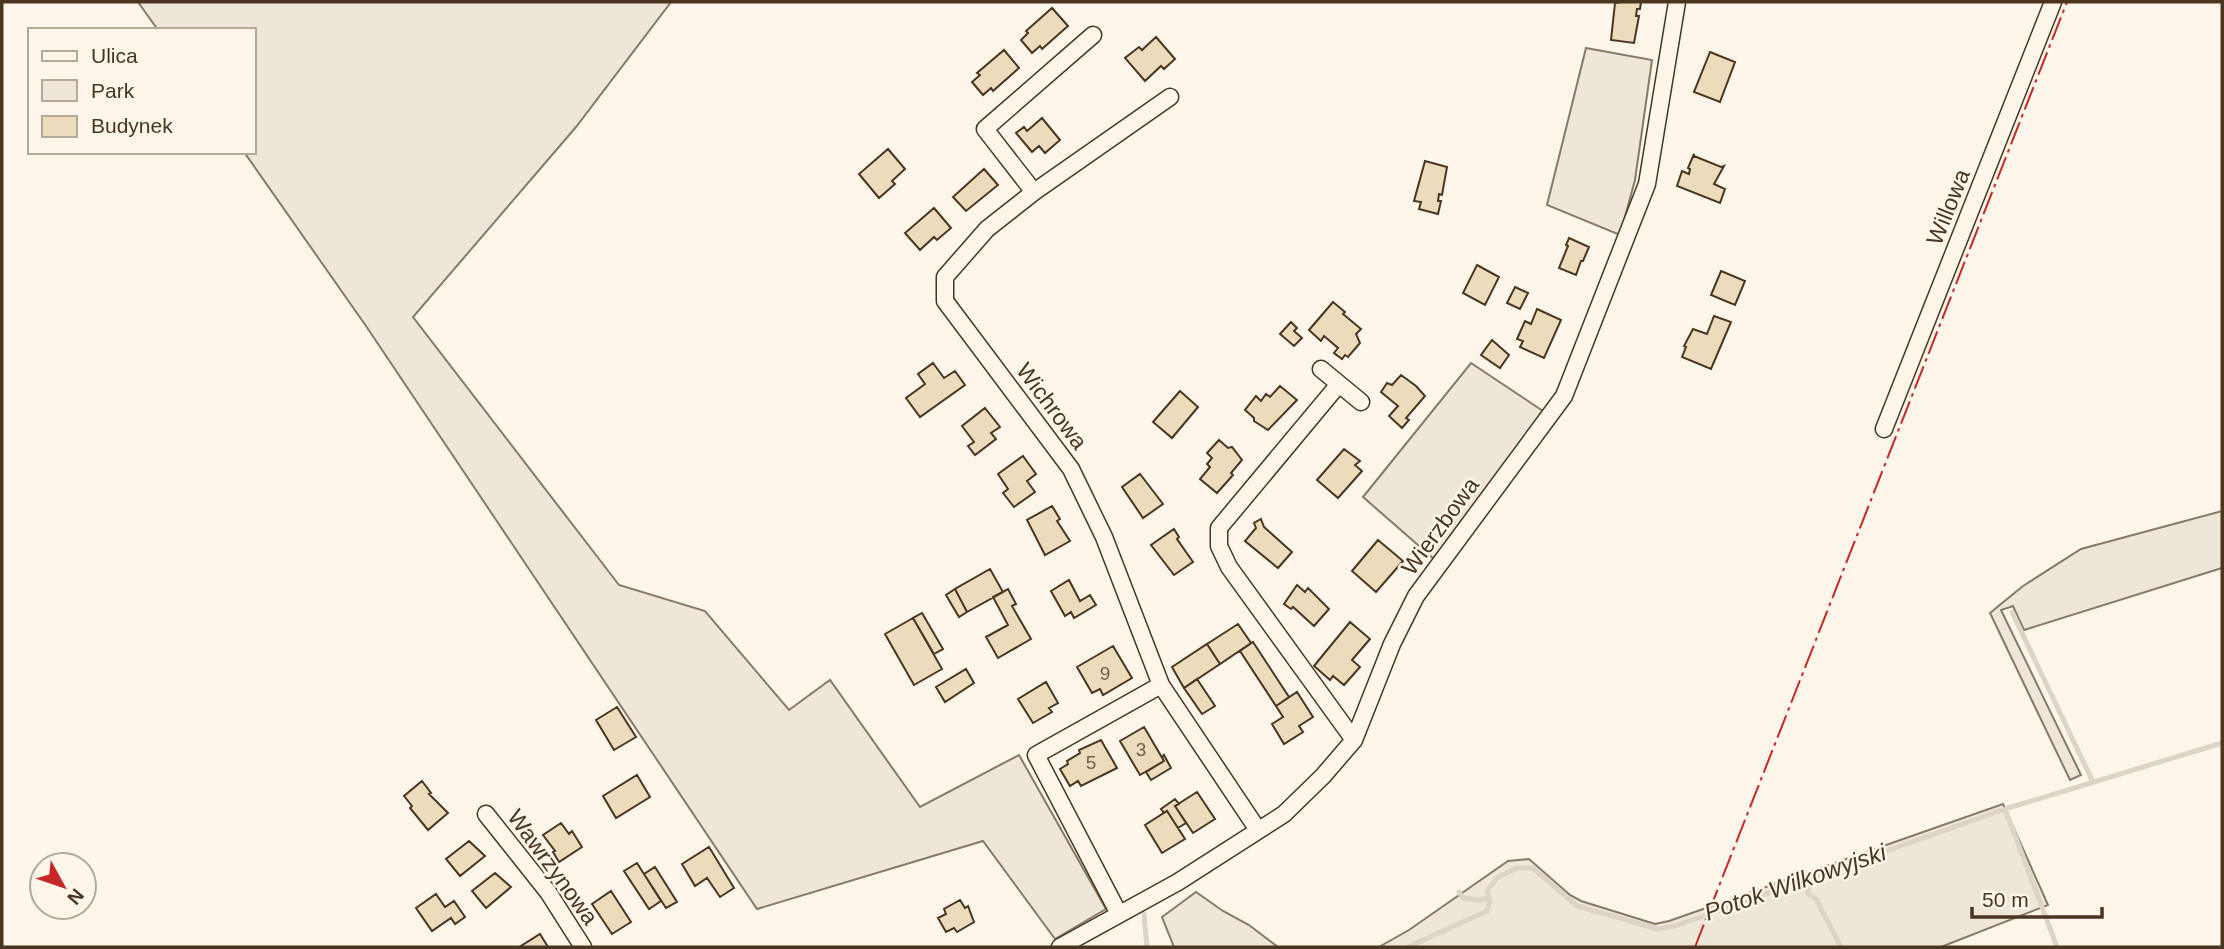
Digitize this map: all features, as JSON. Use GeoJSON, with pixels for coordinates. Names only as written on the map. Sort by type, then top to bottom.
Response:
{"type":"FeatureCollection","features":[{"type":"Feature","properties":{"kind":"street","name":"Wierzbowa"},"geometry":{"type":"LineString","coordinates":[[1060,947],[1178,882],[1284,814],[1324,776],[1353,740],[1392,644],[1416,596],[1564,396],[1647,184],[1677,2]]}},
{"type":"Feature","properties":{"kind":"street","name":"Willowa"},"geometry":{"type":"LineString","coordinates":[[1884,429],[2053,2]]}},
{"type":"Feature","properties":{"kind":"street"},"geometry":{"type":"LineString","coordinates":[[1034,192],[985,129],[1093,35]]}},
{"type":"Feature","properties":{"kind":"street","name":"Wichrowa"},"geometry":{"type":"LineString","coordinates":[[1170,97],[1034,192],[987,229],[945,277],[946,301],[1071,469],[1104,537],[1161,685],[1258,830]]}},
{"type":"Feature","properties":{"kind":"street"},"geometry":{"type":"LineString","coordinates":[[1321,369],[1361,402]]}},
{"type":"Feature","properties":{"kind":"street"},"geometry":{"type":"LineString","coordinates":[[1339,384],[1219,528],[1219,546],[1229,567],[1353,740]]}},
{"type":"Feature","properties":{"kind":"street"},"geometry":{"type":"LineString","coordinates":[[1119,914],[1036,755],[1161,685]]}},
{"type":"Feature","properties":{"kind":"street","name":"Wawrzynowa"},"geometry":{"type":"LineString","coordinates":[[486,814],[548,892],[583,947]]}},
{"type":"Feature","properties":{"kind":"green space"},"geometry":{"type":"Polygon","coordinates":[[[138,2],[671,2],[576,127],[413,317],[619,585],[705,611],[789,710],[830,680],[920,807],[1019,755],[1106,909],[1055,939],[983,841],[757,909],[366,326],[245,154],[256,154],[256,28],[157,28],[138,2]]]}},
{"type":"Feature","properties":{"kind":"green space"},"geometry":{"type":"Polygon","coordinates":[[[1586,48],[1652,60],[1635,180],[1620,235],[1547,205],[1586,48]]]}},
{"type":"Feature","properties":{"kind":"green space"},"geometry":{"type":"Polygon","coordinates":[[[1471,363],[1543,411],[1530,436],[1434,559],[1363,497],[1471,363]]]}},
{"type":"Feature","properties":{"kind":"green space"},"geometry":{"type":"Polygon","coordinates":[[[2222,511],[2222,568],[2024,630],[2013,606],[2001,610],[2081,775],[2070,780],[1990,613],[2023,586],[2081,549],[2222,511]]]}},
{"type":"Feature","properties":{"kind":"green space"},"geometry":{"type":"Polygon","coordinates":[[[2003,804],[2048,905],[1941,947],[1379,947],[1409,930],[1508,861],[1529,859],[1570,895],[1581,901],[1655,924],[2003,804]]]}},
{"type":"Feature","properties":{"kind":"green space"},"geometry":{"type":"Polygon","coordinates":[[[1196,892],[1249,925],[1278,947],[1174,947],[1162,917],[1196,892]]]}},
{"type":"Feature","properties":{"kind":"building"},"geometry":{"type":"Polygon","coordinates":[[[1641,2],[1640,9],[1637,9],[1636,16],[1639,16],[1634,43],[1611,40],[1615,3],[1641,2]]]}},
{"type":"Feature","properties":{"kind":"building"},"geometry":{"type":"Polygon","coordinates":[[[1052,8],[1068,26],[1042,49],[1040,46],[1032,53],[1021,40],[1028,33],[1026,31],[1052,8]]]}},
{"type":"Feature","properties":{"kind":"building"},"geometry":{"type":"Polygon","coordinates":[[[1156,37],[1175,59],[1164,69],[1161,66],[1145,81],[1125,58],[1139,47],[1142,50],[1156,37]]]}},
{"type":"Feature","properties":{"kind":"building"},"geometry":{"type":"Polygon","coordinates":[[[1004,50],[1019,68],[993,91],[991,88],[983,95],[972,82],[980,75],[977,73],[1004,50]]]}},
{"type":"Feature","properties":{"kind":"building"},"geometry":{"type":"Polygon","coordinates":[[[1710,52],[1735,62],[1720,102],[1694,92],[1710,52]]]}},
{"type":"Feature","properties":{"kind":"building"},"geometry":{"type":"Polygon","coordinates":[[[1042,118],[1060,140],[1045,153],[1039,146],[1032,152],[1016,133],[1024,127],[1027,131],[1042,118]]]}},
{"type":"Feature","properties":{"kind":"building"},"geometry":{"type":"Polygon","coordinates":[[[888,149],[905,169],[892,181],[895,184],[879,198],[859,174],[888,149]]]}},
{"type":"Feature","properties":{"kind":"building"},"geometry":{"type":"Polygon","coordinates":[[[1694,154],[1724,166],[1714,184],[1725,189],[1720,203],[1677,186],[1682,171],[1689,174],[1688,168],[1694,154]]]}},
{"type":"Feature","properties":{"kind":"building"},"geometry":{"type":"Polygon","coordinates":[[[1425,161],[1447,167],[1442,195],[1439,194],[1438,201],[1441,201],[1438,214],[1419,209],[1421,202],[1414,201],[1425,161]]]}},
{"type":"Feature","properties":{"kind":"building"},"geometry":{"type":"Polygon","coordinates":[[[984,169],[998,185],[966,211],[953,197],[984,169]]]}},
{"type":"Feature","properties":{"kind":"building"},"geometry":{"type":"Polygon","coordinates":[[[934,208],[951,228],[937,240],[934,237],[920,250],[905,233],[934,208]]]}},
{"type":"Feature","properties":{"kind":"building"},"geometry":{"type":"Polygon","coordinates":[[[1569,238],[1589,247],[1576,275],[1559,268],[1569,238]]]}},
{"type":"Feature","properties":{"kind":"building"},"geometry":{"type":"Polygon","coordinates":[[[1477,265],[1499,277],[1485,305],[1463,293],[1477,265]]]}},
{"type":"Feature","properties":{"kind":"building"},"geometry":{"type":"Polygon","coordinates":[[[1721,271],[1745,281],[1735,305],[1711,295],[1721,271]]]}},
{"type":"Feature","properties":{"kind":"building"},"geometry":{"type":"Polygon","coordinates":[[[1515,287],[1528,293],[1520,309],[1507,303],[1515,287]]]}},
{"type":"Feature","properties":{"kind":"building"},"geometry":{"type":"Polygon","coordinates":[[[1333,302],[1361,329],[1356,334],[1360,343],[1348,357],[1345,355],[1342,359],[1334,353],[1338,348],[1324,336],[1321,341],[1309,330],[1333,302]]]}},
{"type":"Feature","properties":{"kind":"building"},"geometry":{"type":"Polygon","coordinates":[[[1537,309],[1561,320],[1544,358],[1520,347],[1523,341],[1517,339],[1525,321],[1531,324],[1537,309]]]}},
{"type":"Feature","properties":{"kind":"building"},"geometry":{"type":"Polygon","coordinates":[[[1714,316],[1731,322],[1711,369],[1682,357],[1686,347],[1684,346],[1693,329],[1707,334],[1714,316]]]}},
{"type":"Feature","properties":{"kind":"building"},"geometry":{"type":"Polygon","coordinates":[[[1291,322],[1297,328],[1294,331],[1302,338],[1294,346],[1280,334],[1291,322]]]}},
{"type":"Feature","properties":{"kind":"building"},"geometry":{"type":"Polygon","coordinates":[[[1492,340],[1509,355],[1500,368],[1481,355],[1492,340]]]}},
{"type":"Feature","properties":{"kind":"building"},"geometry":{"type":"Polygon","coordinates":[[[933,363],[944,378],[955,371],[965,385],[920,417],[906,398],[925,384],[918,374],[933,363]]]}},
{"type":"Feature","properties":{"kind":"building"},"geometry":{"type":"Polygon","coordinates":[[[1401,375],[1425,396],[1406,418],[1409,420],[1402,428],[1389,416],[1398,406],[1381,392],[1387,383],[1392,385],[1401,375]]]}},
{"type":"Feature","properties":{"kind":"building"},"geometry":{"type":"Polygon","coordinates":[[[1280,386],[1297,400],[1268,430],[1254,421],[1245,410],[1256,396],[1261,401],[1266,394],[1270,397],[1280,386]]]}},
{"type":"Feature","properties":{"kind":"building"},"geometry":{"type":"Polygon","coordinates":[[[1180,391],[1198,407],[1172,438],[1153,422],[1180,391]]]}},
{"type":"Feature","properties":{"kind":"building"},"geometry":{"type":"Polygon","coordinates":[[[985,408],[1000,427],[991,433],[996,439],[975,455],[968,446],[974,442],[962,426],[985,408]]]}},
{"type":"Feature","properties":{"kind":"building"},"geometry":{"type":"Polygon","coordinates":[[[1219,440],[1228,448],[1232,447],[1242,460],[1217,493],[1200,479],[1210,467],[1207,464],[1212,458],[1207,453],[1219,440]]]}},
{"type":"Feature","properties":{"kind":"building"},"geometry":{"type":"Polygon","coordinates":[[[1344,449],[1360,461],[1355,465],[1362,471],[1338,498],[1317,480],[1344,449]]]}},
{"type":"Feature","properties":{"kind":"building"},"geometry":{"type":"Polygon","coordinates":[[[1023,456],[1036,474],[1027,481],[1035,492],[1014,507],[1003,493],[1008,489],[998,474],[1023,456]]]}},
{"type":"Feature","properties":{"kind":"building"},"geometry":{"type":"Polygon","coordinates":[[[1140,474],[1163,504],[1143,518],[1122,487],[1140,474]]]}},
{"type":"Feature","properties":{"kind":"building"},"geometry":{"type":"Polygon","coordinates":[[[1052,506],[1060,519],[1057,521],[1070,541],[1045,555],[1027,520],[1052,506]]]}},
{"type":"Feature","properties":{"kind":"building"},"geometry":{"type":"Polygon","coordinates":[[[1261,519],[1264,527],[1292,552],[1278,568],[1245,541],[1256,528],[1254,523],[1261,519]]]}},
{"type":"Feature","properties":{"kind":"building"},"geometry":{"type":"Polygon","coordinates":[[[1174,529],[1179,537],[1177,539],[1193,562],[1174,575],[1151,545],[1174,529]]]}},
{"type":"Feature","properties":{"kind":"building"},"geometry":{"type":"Polygon","coordinates":[[[1378,540],[1403,561],[1376,592],[1352,571],[1378,540]]]}},
{"type":"Feature","properties":{"kind":"building"},"geometry":{"type":"Polygon","coordinates":[[[990,569],[1003,592],[967,612],[955,589],[990,569]]]}},
{"type":"Feature","properties":{"kind":"building"},"geometry":{"type":"Polygon","coordinates":[[[1069,580],[1080,601],[1090,595],[1096,605],[1074,618],[1071,612],[1065,616],[1051,591],[1069,580]]]}},
{"type":"Feature","properties":{"kind":"building"},"geometry":{"type":"Polygon","coordinates":[[[1297,585],[1305,592],[1308,588],[1329,609],[1314,626],[1293,607],[1291,609],[1284,604],[1297,585]]]}},
{"type":"Feature","properties":{"kind":"building"},"geometry":{"type":"Polygon","coordinates":[[[955,589],[967,612],[959,617],[946,595],[955,589]]]}},
{"type":"Feature","properties":{"kind":"building"},"geometry":{"type":"Polygon","coordinates":[[[1008,589],[1016,604],[1012,606],[1031,639],[998,658],[986,637],[1008,625],[993,597],[1008,589]]]}},
{"type":"Feature","properties":{"kind":"building"},"geometry":{"type":"Polygon","coordinates":[[[922,613],[943,649],[934,654],[913,618],[922,613]]]}},
{"type":"Feature","properties":{"kind":"building"},"geometry":{"type":"Polygon","coordinates":[[[913,618],[942,669],[914,685],[885,634],[913,618]]]}},
{"type":"Feature","properties":{"kind":"building"},"geometry":{"type":"Polygon","coordinates":[[[1350,622],[1370,639],[1352,660],[1360,667],[1344,685],[1333,676],[1330,680],[1314,666],[1350,622]]]}},
{"type":"Feature","properties":{"kind":"building"},"geometry":{"type":"Polygon","coordinates":[[[1238,624],[1251,643],[1220,664],[1207,644],[1238,624]]]}},
{"type":"Feature","properties":{"kind":"building"},"geometry":{"type":"Polygon","coordinates":[[[1253,642],[1289,697],[1276,706],[1240,651],[1253,642]]]}},
{"type":"Feature","properties":{"kind":"building"},"geometry":{"type":"Polygon","coordinates":[[[1207,644],[1220,664],[1184,688],[1172,667],[1207,644]]]}},
{"type":"Feature","properties":{"kind":"building"},"geometry":{"type":"Polygon","coordinates":[[[1113,646],[1132,678],[1103,695],[1100,689],[1092,693],[1077,667],[1113,646]]]}},
{"type":"Feature","properties":{"kind":"building"},"geometry":{"type":"Polygon","coordinates":[[[966,669],[974,683],[945,702],[936,687],[966,669]]]}},
{"type":"Feature","properties":{"kind":"building"},"geometry":{"type":"Polygon","coordinates":[[[1197,679],[1215,706],[1202,714],[1184,688],[1197,679]]]}},
{"type":"Feature","properties":{"kind":"building"},"geometry":{"type":"Polygon","coordinates":[[[1046,682],[1058,703],[1049,708],[1052,712],[1033,723],[1018,699],[1046,682]]]}},
{"type":"Feature","properties":{"kind":"building"},"geometry":{"type":"Polygon","coordinates":[[[1297,692],[1313,717],[1299,726],[1303,732],[1284,744],[1272,724],[1283,717],[1276,706],[1297,692]]]}},
{"type":"Feature","properties":{"kind":"building"},"geometry":{"type":"Polygon","coordinates":[[[617,707],[636,737],[614,750],[596,720],[617,707]]]}},
{"type":"Feature","properties":{"kind":"building"},"geometry":{"type":"Polygon","coordinates":[[[1144,727],[1164,761],[1140,775],[1120,741],[1144,727]]]}},
{"type":"Feature","properties":{"kind":"building"},"geometry":{"type":"Polygon","coordinates":[[[1101,740],[1117,768],[1081,786],[1078,781],[1070,786],[1060,769],[1080,753],[1079,750],[1101,740]]]}},
{"type":"Feature","properties":{"kind":"building"},"geometry":{"type":"Polygon","coordinates":[[[1164,755],[1171,768],[1151,780],[1146,772],[1164,761],[1164,755]]]}},
{"type":"Feature","properties":{"kind":"building"},"geometry":{"type":"Polygon","coordinates":[[[637,775],[650,797],[616,818],[603,796],[637,775]]]}},
{"type":"Feature","properties":{"kind":"building"},"geometry":{"type":"Polygon","coordinates":[[[422,781],[431,793],[429,794],[448,813],[428,830],[404,796],[422,781]]]}},
{"type":"Feature","properties":{"kind":"building"},"geometry":{"type":"Polygon","coordinates":[[[1197,792],[1215,819],[1193,833],[1175,806],[1197,792]]]}},
{"type":"Feature","properties":{"kind":"building"},"geometry":{"type":"Polygon","coordinates":[[[1175,799],[1179,804],[1175,806],[1186,823],[1178,828],[1167,811],[1164,813],[1161,809],[1175,799]]]}},
{"type":"Feature","properties":{"kind":"building"},"geometry":{"type":"Polygon","coordinates":[[[1167,811],[1185,839],[1162,853],[1145,825],[1167,811]]]}},
{"type":"Feature","properties":{"kind":"building"},"geometry":{"type":"Polygon","coordinates":[[[561,823],[569,834],[572,831],[582,847],[559,862],[553,852],[555,851],[543,835],[561,823]]]}},
{"type":"Feature","properties":{"kind":"building"},"geometry":{"type":"Polygon","coordinates":[[[469,841],[485,856],[460,876],[446,859],[469,841]]]}},
{"type":"Feature","properties":{"kind":"building"},"geometry":{"type":"Polygon","coordinates":[[[709,847],[734,888],[720,897],[707,878],[695,886],[682,864],[709,847]]]}},
{"type":"Feature","properties":{"kind":"building"},"geometry":{"type":"Polygon","coordinates":[[[637,863],[661,901],[649,909],[624,871],[637,863]]]}},
{"type":"Feature","properties":{"kind":"building"},"geometry":{"type":"Polygon","coordinates":[[[655,867],[677,902],[666,908],[644,874],[655,867]]]}},
{"type":"Feature","properties":{"kind":"building"},"geometry":{"type":"Polygon","coordinates":[[[495,873],[511,887],[486,908],[472,891],[495,873]]]}},
{"type":"Feature","properties":{"kind":"building"},"geometry":{"type":"Polygon","coordinates":[[[611,891],[631,922],[612,934],[592,904],[611,891]]]}},
{"type":"Feature","properties":{"kind":"building"},"geometry":{"type":"Polygon","coordinates":[[[436,894],[445,907],[454,901],[465,917],[455,924],[451,918],[432,931],[416,908],[436,894]]]}},
{"type":"Feature","properties":{"kind":"building"},"geometry":{"type":"Polygon","coordinates":[[[960,900],[965,908],[968,906],[974,922],[957,932],[954,928],[946,932],[938,918],[946,914],[944,909],[960,900]]]}},
{"type":"Feature","properties":{"kind":"building"},"geometry":{"type":"Polygon","coordinates":[[[540,934],[548,947],[521,946],[540,934]]]}},
{"type":"Feature","properties":{"kind":"waterway"},"geometry":{"type":"LineString","coordinates":[[2012,612],[2093,782]]}},
{"type":"Feature","properties":{"kind":"waterway","name":"Potok Wilkowyjski"},"geometry":{"type":"LineString","coordinates":[[1408,947],[1487,911],[1490,901],[1487,891],[1498,877],[1517,868],[1533,868],[1577,906],[1658,929],[1675,926],[2005,809],[2222,743]]}},
{"type":"Feature","properties":{"kind":"waterway"},"geometry":{"type":"LineString","coordinates":[[2005,809],[2057,947]]}},
{"type":"Feature","properties":{"kind":"waterway"},"geometry":{"type":"LineString","coordinates":[[1808,879],[1808,894],[1816,899],[1841,947]]}},
{"type":"Feature","properties":{"kind":"waterway"},"geometry":{"type":"LineString","coordinates":[[1459,892],[1463,898],[1488,898]]}},
{"type":"Feature","properties":{"kind":"waterway"},"geometry":{"type":"LineString","coordinates":[[1144,914],[1147,947]]}},
{"type":"Feature","properties":{"kind":"power"},"geometry":{"type":"LineString","coordinates":[[1695,947],[2067,2]]}}]}
